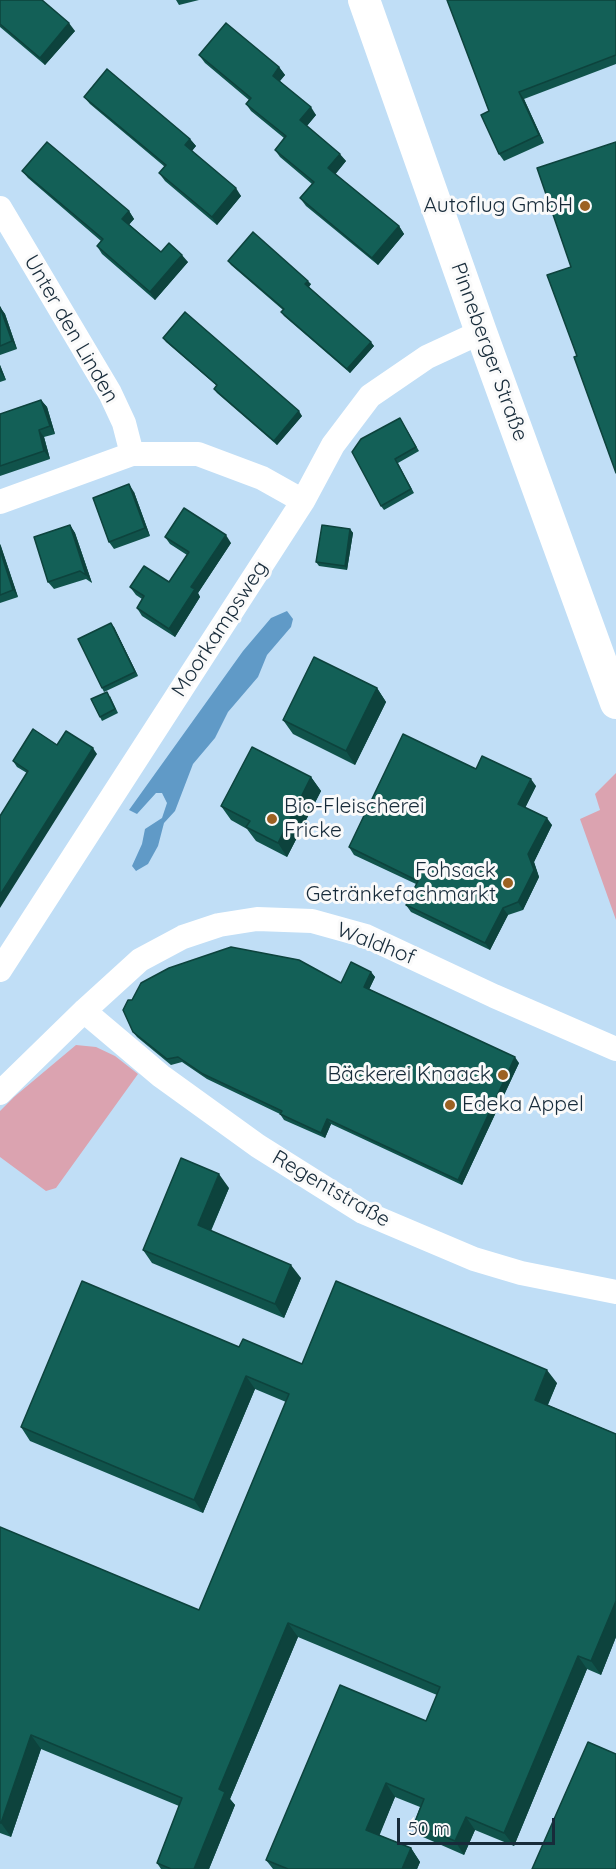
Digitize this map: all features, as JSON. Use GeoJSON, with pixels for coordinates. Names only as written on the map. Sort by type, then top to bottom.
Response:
{"type":"FeatureCollection","features":[{"type":"Feature","properties":{"kind":"main road","name":"Pinneberger Straße"},"geometry":{"type":"LineString","coordinates":[[364,0],[481,332],[616,703]]}},
{"type":"Feature","properties":{"kind":"street","name":"Unter den Linden"},"geometry":{"type":"LineString","coordinates":[[0,208],[111,393],[124,423],[132,454]]}},
{"type":"Feature","properties":{"kind":"street","name":"Moorkampsweg"},"geometry":{"type":"LineString","coordinates":[[0,970],[303,501],[333,445],[370,396],[427,357],[481,332]]}},
{"type":"Feature","properties":{"kind":"street"},"geometry":{"type":"LineString","coordinates":[[0,502],[132,454],[198,454],[262,478],[303,501]]}},
{"type":"Feature","properties":{"kind":"street","name":"Waldhof"},"geometry":{"type":"LineString","coordinates":[[0,1093],[140,960],[183,937],[219,925],[257,920],[312,921],[366,936],[494,996],[616,1049]]}},
{"type":"Feature","properties":{"kind":"street","name":"Regentstraße"},"geometry":{"type":"LineString","coordinates":[[84,1011],[161,1076],[258,1146],[363,1212],[474,1259],[521,1273],[616,1292]]}},
{"type":"Feature","properties":{"kind":"shaded area"},"geometry":{"type":"Polygon","coordinates":[[[616,773],[616,920],[580,819],[600,810],[595,794],[616,773]]]}},
{"type":"Feature","properties":{"kind":"shaded area"},"geometry":{"type":"Polygon","coordinates":[[[76,1045],[96,1047],[115,1056],[138,1074],[56,1188],[46,1191],[0,1157],[0,1111],[76,1045]]]}},
{"type":"Feature","properties":{"kind":"water"},"geometry":{"type":"Polygon","coordinates":[[[287,611],[293,619],[291,627],[267,655],[258,677],[228,712],[215,738],[193,764],[175,811],[164,823],[158,846],[148,864],[136,871],[132,866],[142,844],[145,829],[162,818],[167,803],[162,793],[156,793],[137,814],[129,810],[243,651],[271,618],[287,611]]]}},
{"type":"Feature","properties":{"kind":"building"},"geometry":{"type":"Polygon","coordinates":[[[0,0],[42,0],[69,23],[40,58],[0,24],[0,0]]]}},
{"type":"Feature","properties":{"kind":"building"},"geometry":{"type":"Polygon","coordinates":[[[447,0],[616,0],[616,55],[519,92],[539,135],[499,154],[481,115],[489,111],[447,0]]]}},
{"type":"Feature","properties":{"kind":"building"},"geometry":{"type":"Polygon","coordinates":[[[226,23],[279,67],[273,76],[311,107],[300,120],[340,154],[328,168],[399,226],[372,258],[300,198],[314,182],[275,150],[286,136],[246,104],[251,98],[199,55],[226,23]]]}},
{"type":"Feature","properties":{"kind":"building"},"geometry":{"type":"Polygon","coordinates":[[[107,69],[190,139],[185,145],[236,188],[212,217],[159,173],[166,165],[84,97],[107,69]]]}},
{"type":"Feature","properties":{"kind":"building"},"geometry":{"type":"Polygon","coordinates":[[[47,142],[129,211],[122,219],[161,252],[169,243],[182,255],[150,292],[97,246],[103,239],[22,171],[47,142]]]}},
{"type":"Feature","properties":{"kind":"building"},"geometry":{"type":"Polygon","coordinates":[[[616,142],[616,473],[547,275],[571,267],[537,168],[616,142]]]}},
{"type":"Feature","properties":{"kind":"building"},"geometry":{"type":"Polygon","coordinates":[[[253,232],[308,281],[305,284],[371,342],[347,369],[281,312],[284,309],[228,261],[253,232]]]}},
{"type":"Feature","properties":{"kind":"building"},"geometry":{"type":"Polygon","coordinates":[[[0,307],[12,341],[0,346],[0,307]]]}},
{"type":"Feature","properties":{"kind":"building"},"geometry":{"type":"Polygon","coordinates":[[[185,312],[299,411],[274,441],[214,389],[217,385],[163,338],[185,312]]]}},
{"type":"Feature","properties":{"kind":"building"},"geometry":{"type":"Polygon","coordinates":[[[41,400],[50,426],[39,430],[44,451],[0,466],[0,414],[41,400]]]}},
{"type":"Feature","properties":{"kind":"building"},"geometry":{"type":"Polygon","coordinates":[[[400,418],[416,447],[395,459],[411,489],[381,506],[352,452],[361,439],[400,418]]]}},
{"type":"Feature","properties":{"kind":"building"},"geometry":{"type":"Polygon","coordinates":[[[129,484],[145,528],[109,542],[93,498],[129,484]]]}},
{"type":"Feature","properties":{"kind":"building"},"geometry":{"type":"Polygon","coordinates":[[[184,508],[226,535],[191,587],[195,589],[169,629],[137,608],[144,596],[130,587],[144,566],[169,582],[189,552],[165,537],[184,508]]]}},
{"type":"Feature","properties":{"kind":"building"},"geometry":{"type":"Polygon","coordinates":[[[70,525],[86,575],[80,571],[48,582],[34,537],[70,525]]]}},
{"type":"Feature","properties":{"kind":"building"},"geometry":{"type":"Polygon","coordinates":[[[322,525],[350,529],[345,566],[316,562],[322,525]]]}},
{"type":"Feature","properties":{"kind":"building"},"geometry":{"type":"Polygon","coordinates":[[[0,550],[13,590],[0,595],[0,550]]]}},
{"type":"Feature","properties":{"kind":"building"},"geometry":{"type":"Polygon","coordinates":[[[111,623],[135,672],[102,688],[78,639],[111,623]]]}},
{"type":"Feature","properties":{"kind":"building"},"geometry":{"type":"Polygon","coordinates":[[[314,657],[377,688],[346,751],[283,720],[314,657]]]}},
{"type":"Feature","properties":{"kind":"building"},"geometry":{"type":"Polygon","coordinates":[[[107,692],[115,709],[100,717],[91,699],[107,692]]]}},
{"type":"Feature","properties":{"kind":"building"},"geometry":{"type":"Polygon","coordinates":[[[33,729],[57,745],[66,731],[93,748],[0,895],[0,816],[28,771],[13,761],[33,729]]]}},
{"type":"Feature","properties":{"kind":"building"},"geometry":{"type":"Polygon","coordinates":[[[403,734],[476,769],[482,756],[531,779],[518,804],[547,818],[528,854],[534,870],[518,902],[503,908],[485,943],[406,905],[418,881],[349,847],[403,734]]]}},
{"type":"Feature","properties":{"kind":"building"},"geometry":{"type":"Polygon","coordinates":[[[252,747],[311,777],[278,843],[246,827],[250,821],[221,806],[252,747]]]}},
{"type":"Feature","properties":{"kind":"building"},"geometry":{"type":"Polygon","coordinates":[[[231,947],[299,960],[341,983],[351,962],[371,972],[364,987],[515,1057],[458,1180],[327,1119],[321,1133],[280,1114],[282,1111],[203,1074],[178,1057],[167,1059],[133,1032],[123,1010],[128,1000],[132,1000],[141,983],[169,968],[231,947]]]}},
{"type":"Feature","properties":{"kind":"building"},"geometry":{"type":"Polygon","coordinates":[[[181,1158],[219,1174],[198,1225],[291,1265],[275,1304],[143,1250],[181,1158]]]}},
{"type":"Feature","properties":{"kind":"building"},"geometry":{"type":"Polygon","coordinates":[[[82,1281],[239,1347],[243,1339],[302,1364],[336,1281],[547,1370],[535,1400],[616,1434],[616,1601],[591,1661],[578,1656],[504,1833],[466,1817],[455,1841],[414,1824],[424,1799],[386,1783],[366,1830],[411,1848],[402,1869],[288,1869],[266,1860],[340,1685],[426,1721],[440,1687],[288,1623],[219,1789],[225,1792],[194,1869],[171,1869],[157,1863],[182,1798],[31,1735],[0,1823],[0,1527],[199,1610],[289,1394],[246,1376],[194,1500],[21,1427],[82,1281]]]}},
{"type":"Feature","properties":{"kind":"building"},"geometry":{"type":"Polygon","coordinates":[[[588,1742],[616,1754],[616,1869],[532,1869],[588,1742]]]}},
{"type":"Feature","properties":{"kind":"place","name":"Autoflug GmbH"},"geometry":{"type":"Point","coordinates":[585,206]}},
{"type":"Feature","properties":{"kind":"place","name":"Bio-Fleischerei Fricke"},"geometry":{"type":"Point","coordinates":[272,819]}},
{"type":"Feature","properties":{"kind":"place","name":"Fohsack Getränkefachmarkt"},"geometry":{"type":"Point","coordinates":[508,883]}},
{"type":"Feature","properties":{"kind":"place","name":"Bäckerei Knaack"},"geometry":{"type":"Point","coordinates":[503,1075]}},
{"type":"Feature","properties":{"kind":"place","name":"Edeka Appel"},"geometry":{"type":"Point","coordinates":[450,1105]}}]}
